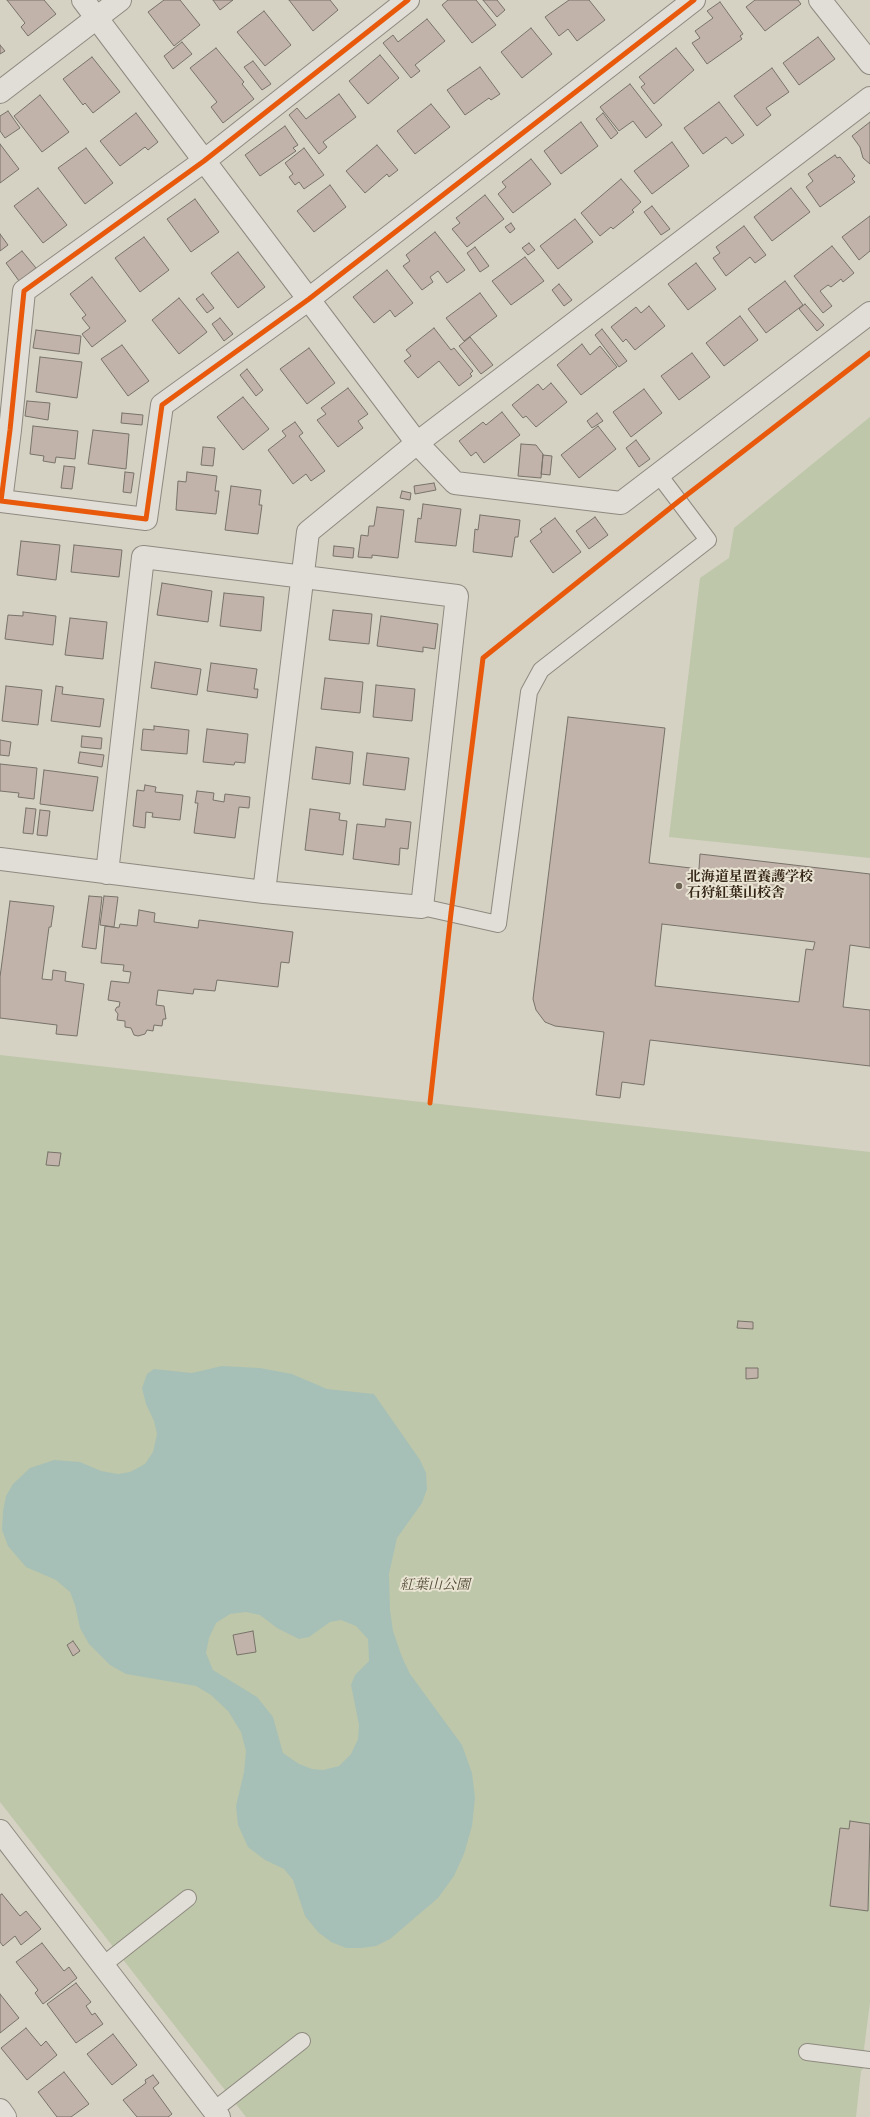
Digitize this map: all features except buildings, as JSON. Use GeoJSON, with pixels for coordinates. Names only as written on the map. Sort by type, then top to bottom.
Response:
{"type":"FeatureCollection","features":[{"type":"Feature","properties":{"kind":"street"},"geometry":{"type":"LineString","coordinates":[[83,0],[417,443],[455,483],[621,503],[870,313]]}},
{"type":"Feature","properties":{"kind":"street"},"geometry":{"type":"LineString","coordinates":[[0,92],[120,0]]}},
{"type":"Feature","properties":{"kind":"street"},"geometry":{"type":"LineString","coordinates":[[408,0],[204,161],[24,291],[5,430],[1,501],[146,519],[162,405],[309,299],[694,0]]}},
{"type":"Feature","properties":{"kind":"street"},"geometry":{"type":"LineString","coordinates":[[820,0],[870,63]]}},
{"type":"Feature","properties":{"kind":"street"},"geometry":{"type":"LineString","coordinates":[[264,892],[308,532],[417,443],[870,98]]}},
{"type":"Feature","properties":{"kind":"street"},"geometry":{"type":"LineString","coordinates":[[0,859],[107,873],[264,892],[422,907],[457,596],[143,557],[107,873]]}},
{"type":"Feature","properties":{"kind":"street"},"geometry":{"type":"LineString","coordinates":[[0,1831],[216,2113]]}},
{"type":"Feature","properties":{"kind":"street"},"geometry":{"type":"LineString","coordinates":[[0,2110],[5,2117]]}},
{"type":"Feature","properties":{"kind":"lane"},"geometry":{"type":"LineString","coordinates":[[422,907],[498,924],[529,692],[541,670],[708,540],[659,475]]}},
{"type":"Feature","properties":{"kind":"lane"},"geometry":{"type":"LineString","coordinates":[[103,1965],[188,1898]]}},
{"type":"Feature","properties":{"kind":"lane"},"geometry":{"type":"LineString","coordinates":[[216,2113],[302,2040]]}},
{"type":"Feature","properties":{"kind":"lane"},"geometry":{"type":"LineString","coordinates":[[807,2052],[870,2060]]}},
{"type":"Feature","properties":{"kind":"green space"},"geometry":{"type":"Polygon","coordinates":[[[870,417],[870,858],[669,837],[700,578],[729,558],[734,528],[870,417]]]}},
{"type":"Feature","properties":{"kind":"green space","name":"紅葉山公園"},"geometry":{"type":"Polygon","coordinates":[[[0,1055],[870,1152],[870,2002],[864,2049],[870,2061],[861,2071],[856,2117],[246,2117],[0,1802],[0,1055]]]}},
{"type":"Feature","properties":{"kind":"water"},"geometry":{"type":"Polygon","coordinates":[[[222,1366],[260,1368],[292,1374],[327,1389],[374,1394],[420,1460],[426,1473],[427,1489],[422,1503],[397,1538],[389,1574],[390,1610],[393,1631],[410,1674],[462,1745],[472,1773],[475,1798],[472,1826],[464,1854],[454,1876],[438,1898],[390,1939],[376,1946],[346,1948],[331,1942],[318,1932],[305,1916],[293,1880],[284,1869],[265,1860],[248,1847],[238,1825],[236,1806],[244,1772],[246,1751],[241,1732],[228,1711],[211,1695],[196,1686],[126,1674],[110,1665],[89,1644],[80,1628],[75,1605],[70,1592],[56,1580],[26,1567],[8,1546],[2,1530],[3,1511],[6,1496],[13,1484],[30,1468],[54,1460],[80,1462],[101,1471],[118,1474],[130,1472],[145,1464],[153,1452],[157,1434],[142,1388],[147,1374],[154,1369],[192,1373],[222,1366]],[[246,1612],[230,1614],[216,1623],[209,1638],[206,1653],[213,1670],[257,1697],[273,1717],[283,1753],[299,1764],[312,1769],[323,1770],[339,1766],[351,1754],[358,1739],[359,1725],[351,1685],[355,1675],[369,1661],[368,1639],[356,1626],[341,1620],[330,1622],[309,1637],[299,1639],[277,1628],[260,1615],[246,1612]]]}},
{"type":"Feature","properties":{"kind":"cycle path"},"geometry":{"type":"LineString","coordinates":[[408,0],[204,161],[24,291],[10,430],[1,501],[146,519],[162,405],[309,299],[694,0]]}},
{"type":"Feature","properties":{"kind":"cycle path"},"geometry":{"type":"LineString","coordinates":[[430,1103],[451,913],[483,658],[679,501],[870,353]]}},
{"type":"Feature","properties":{"kind":"place","name":"北海道星置養護学校 石狩紅葉山校舎"},"geometry":{"type":"Point","coordinates":[679,886]}}]}
